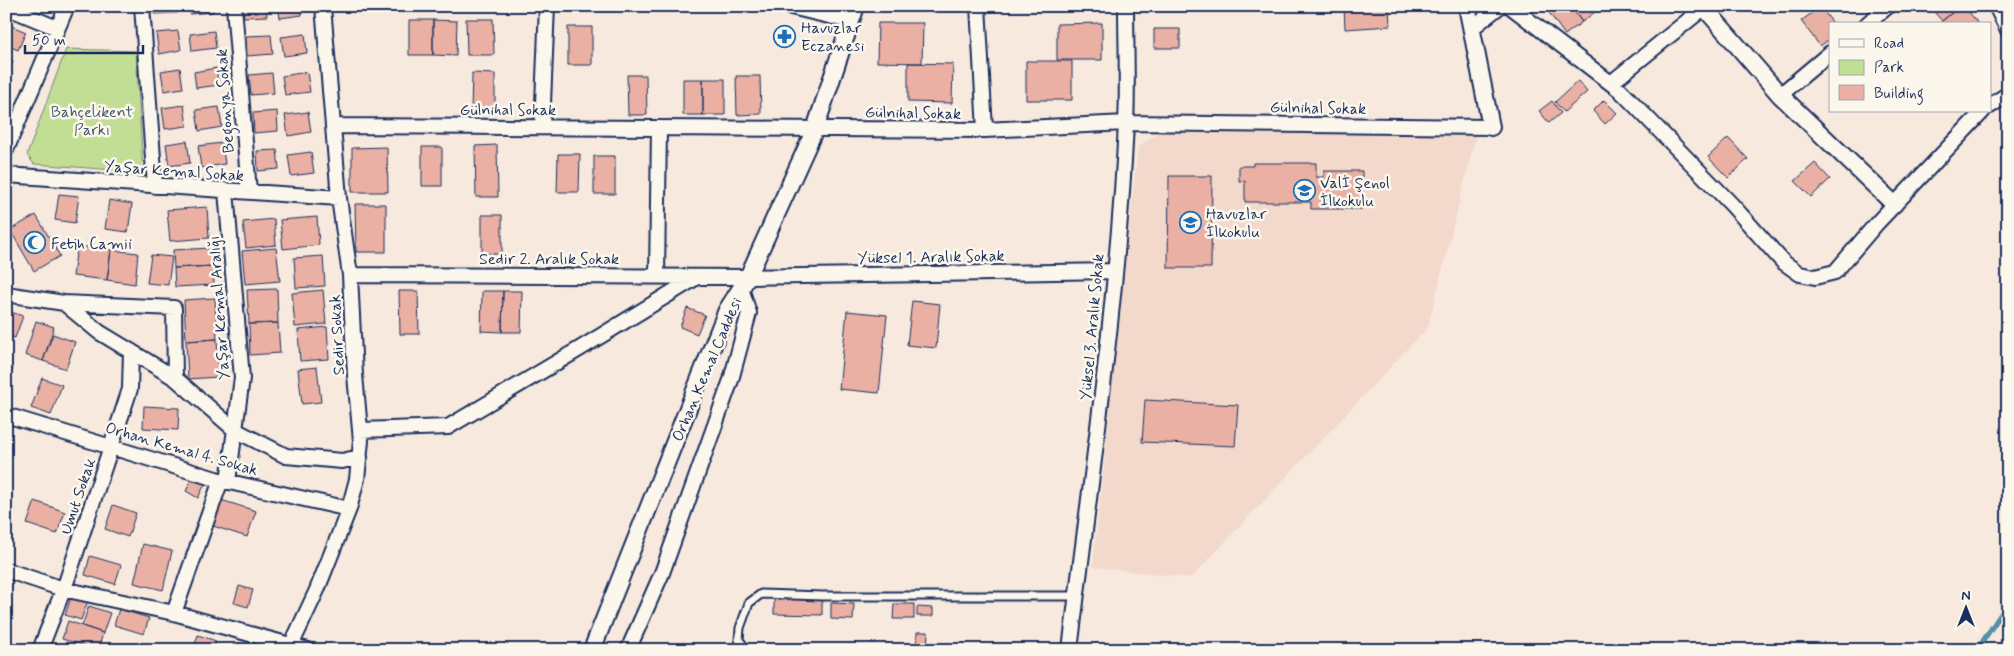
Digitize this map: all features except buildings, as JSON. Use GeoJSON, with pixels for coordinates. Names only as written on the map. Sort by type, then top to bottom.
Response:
{"type":"FeatureCollection","features":[{"type":"Feature","properties":{"kind":"street"},"geometry":{"type":"LineString","coordinates":[[6,150],[67,6]]}},
{"type":"Feature","properties":{"kind":"street"},"geometry":{"type":"LineString","coordinates":[[142,6],[155,186]]}},
{"type":"Feature","properties":{"kind":"street","name":"Begonya Sokak"},"geometry":{"type":"LineString","coordinates":[[234,6],[249,192]]}},
{"type":"Feature","properties":{"kind":"street","name":"Sedir Sokak"},"geometry":{"type":"LineString","coordinates":[[289,648],[317,590],[349,509],[357,479],[360,457],[350,275],[339,198],[323,6]]}},
{"type":"Feature","properties":{"kind":"street"},"geometry":{"type":"LineString","coordinates":[[542,127],[547,6]]}},
{"type":"Feature","properties":{"kind":"street"},"geometry":{"type":"LineString","coordinates":[[787,6],[850,22]]}},
{"type":"Feature","properties":{"kind":"street","name":"Orhan Kemal Caddesi"},"geometry":{"type":"LineString","coordinates":[[592,650],[727,310],[744,282],[815,128],[856,6]]}},
{"type":"Feature","properties":{"kind":"street"},"geometry":{"type":"LineString","coordinates":[[978,6],[985,130]]}},
{"type":"Feature","properties":{"kind":"street","name":"Yüksel 3. Aralık Sokak"},"geometry":{"type":"LineString","coordinates":[[1070,650],[1100,416],[1114,271],[1126,122],[1126,6]]}},
{"type":"Feature","properties":{"kind":"street"},"geometry":{"type":"LineString","coordinates":[[1467,6],[1491,127]]}},
{"type":"Feature","properties":{"kind":"street"},"geometry":{"type":"LineString","coordinates":[[1472,28],[1500,6]]}},
{"type":"Feature","properties":{"kind":"street"},"geometry":{"type":"LineString","coordinates":[[1510,6],[1621,91],[1732,205],[1783,262],[1800,274],[1815,276],[1835,272],[1894,204],[1982,112]]}},
{"type":"Feature","properties":{"kind":"street"},"geometry":{"type":"LineString","coordinates":[[1869,22],[1888,6]]}},
{"type":"Feature","properties":{"kind":"street"},"geometry":{"type":"LineString","coordinates":[[1996,6],[2008,30]]}},
{"type":"Feature","properties":{"kind":"street"},"geometry":{"type":"LineString","coordinates":[[6,7],[57,28]]}},
{"type":"Feature","properties":{"kind":"street"},"geometry":{"type":"LineString","coordinates":[[1610,83],[1704,7],[1780,95],[1894,204]]}},
{"type":"Feature","properties":{"kind":"street"},"geometry":{"type":"LineString","coordinates":[[1780,95],[1829,55]]}},
{"type":"Feature","properties":{"kind":"street"},"geometry":{"type":"LineString","coordinates":[[1992,105],[2008,94]]}},
{"type":"Feature","properties":{"kind":"street","name":"Gülnihal Sokak"},"geometry":{"type":"LineString","coordinates":[[334,126],[985,130],[1126,122],[1491,127]]}},
{"type":"Feature","properties":{"kind":"street"},"geometry":{"type":"LineString","coordinates":[[657,276],[659,128]]}},
{"type":"Feature","properties":{"kind":"street","name":"Yaşar Kemal Sokak"},"geometry":{"type":"LineString","coordinates":[[6,175],[339,198]]}},
{"type":"Feature","properties":{"kind":"street","name":"Yaşar Kemal Aralığı"},"geometry":{"type":"LineString","coordinates":[[174,613],[224,480],[235,430],[242,378],[226,191]]}},
{"type":"Feature","properties":{"kind":"street","name":"Yüksel 1. Aralık Sokak"},"geometry":{"type":"LineString","coordinates":[[744,282],[1114,271]]}},
{"type":"Feature","properties":{"kind":"street","name":"Sedir 2. Aralık Sokak"},"geometry":{"type":"LineString","coordinates":[[350,275],[697,276],[744,282]]}},
{"type":"Feature","properties":{"kind":"street"},"geometry":{"type":"LineString","coordinates":[[360,430],[448,428],[697,276]]}},
{"type":"Feature","properties":{"kind":"street"},"geometry":{"type":"LineString","coordinates":[[628,650],[662,573],[731,380],[749,313],[744,282]]}},
{"type":"Feature","properties":{"kind":"street"},"geometry":{"type":"LineString","coordinates":[[6,294],[64,303],[174,308],[175,378]]}},
{"type":"Feature","properties":{"kind":"street"},"geometry":{"type":"LineString","coordinates":[[64,303],[99,332],[175,378],[235,430],[286,456],[342,461],[360,457]]}},
{"type":"Feature","properties":{"kind":"street","name":"Umut Sokak"},"geometry":{"type":"LineString","coordinates":[[40,650],[112,447],[130,389],[131,351]]}},
{"type":"Feature","properties":{"kind":"street","name":"Orhan Kemal 4. Sokak"},"geometry":{"type":"LineString","coordinates":[[6,415],[224,480],[349,509]]}},
{"type":"Feature","properties":{"kind":"street"},"geometry":{"type":"LineString","coordinates":[[6,570],[63,589],[174,613],[289,648],[308,650]]}},
{"type":"Feature","properties":{"kind":"lane"},"geometry":{"type":"LineString","coordinates":[[746,650],[739,640],[740,628],[749,603],[761,594],[823,596],[1076,596]]}},
{"type":"Feature","properties":{"kind":"shaded area"},"geometry":{"type":"Polygon","coordinates":[[[1477,131],[1428,327],[1191,578],[1093,567],[1138,147],[1159,132],[1477,131]]]}},
{"type":"Feature","properties":{"kind":"green space","name":"Bahçelikent Parkı"},"geometry":{"type":"Polygon","coordinates":[[[66,49],[136,51],[143,172],[34,164],[27,155],[66,49]]]}},
{"type":"Feature","properties":{"kind":"waterway"},"geometry":{"type":"LineString","coordinates":[[1977,650],[2008,603]]}},
{"type":"Feature","properties":{"kind":"place","name":"Havuzlar Eczanesi"},"geometry":{"type":"Point","coordinates":[785,36]}},
{"type":"Feature","properties":{"kind":"place","name":"Valİ Şenol İlkokulu"},"geometry":{"type":"Point","coordinates":[1304,191]}},
{"type":"Feature","properties":{"kind":"place","name":"Havuzlar İlkokulu"},"geometry":{"type":"Point","coordinates":[1190,222]}},
{"type":"Feature","properties":{"kind":"place","name":"Fetih Camii"},"geometry":{"type":"Point","coordinates":[35,243]}}]}
